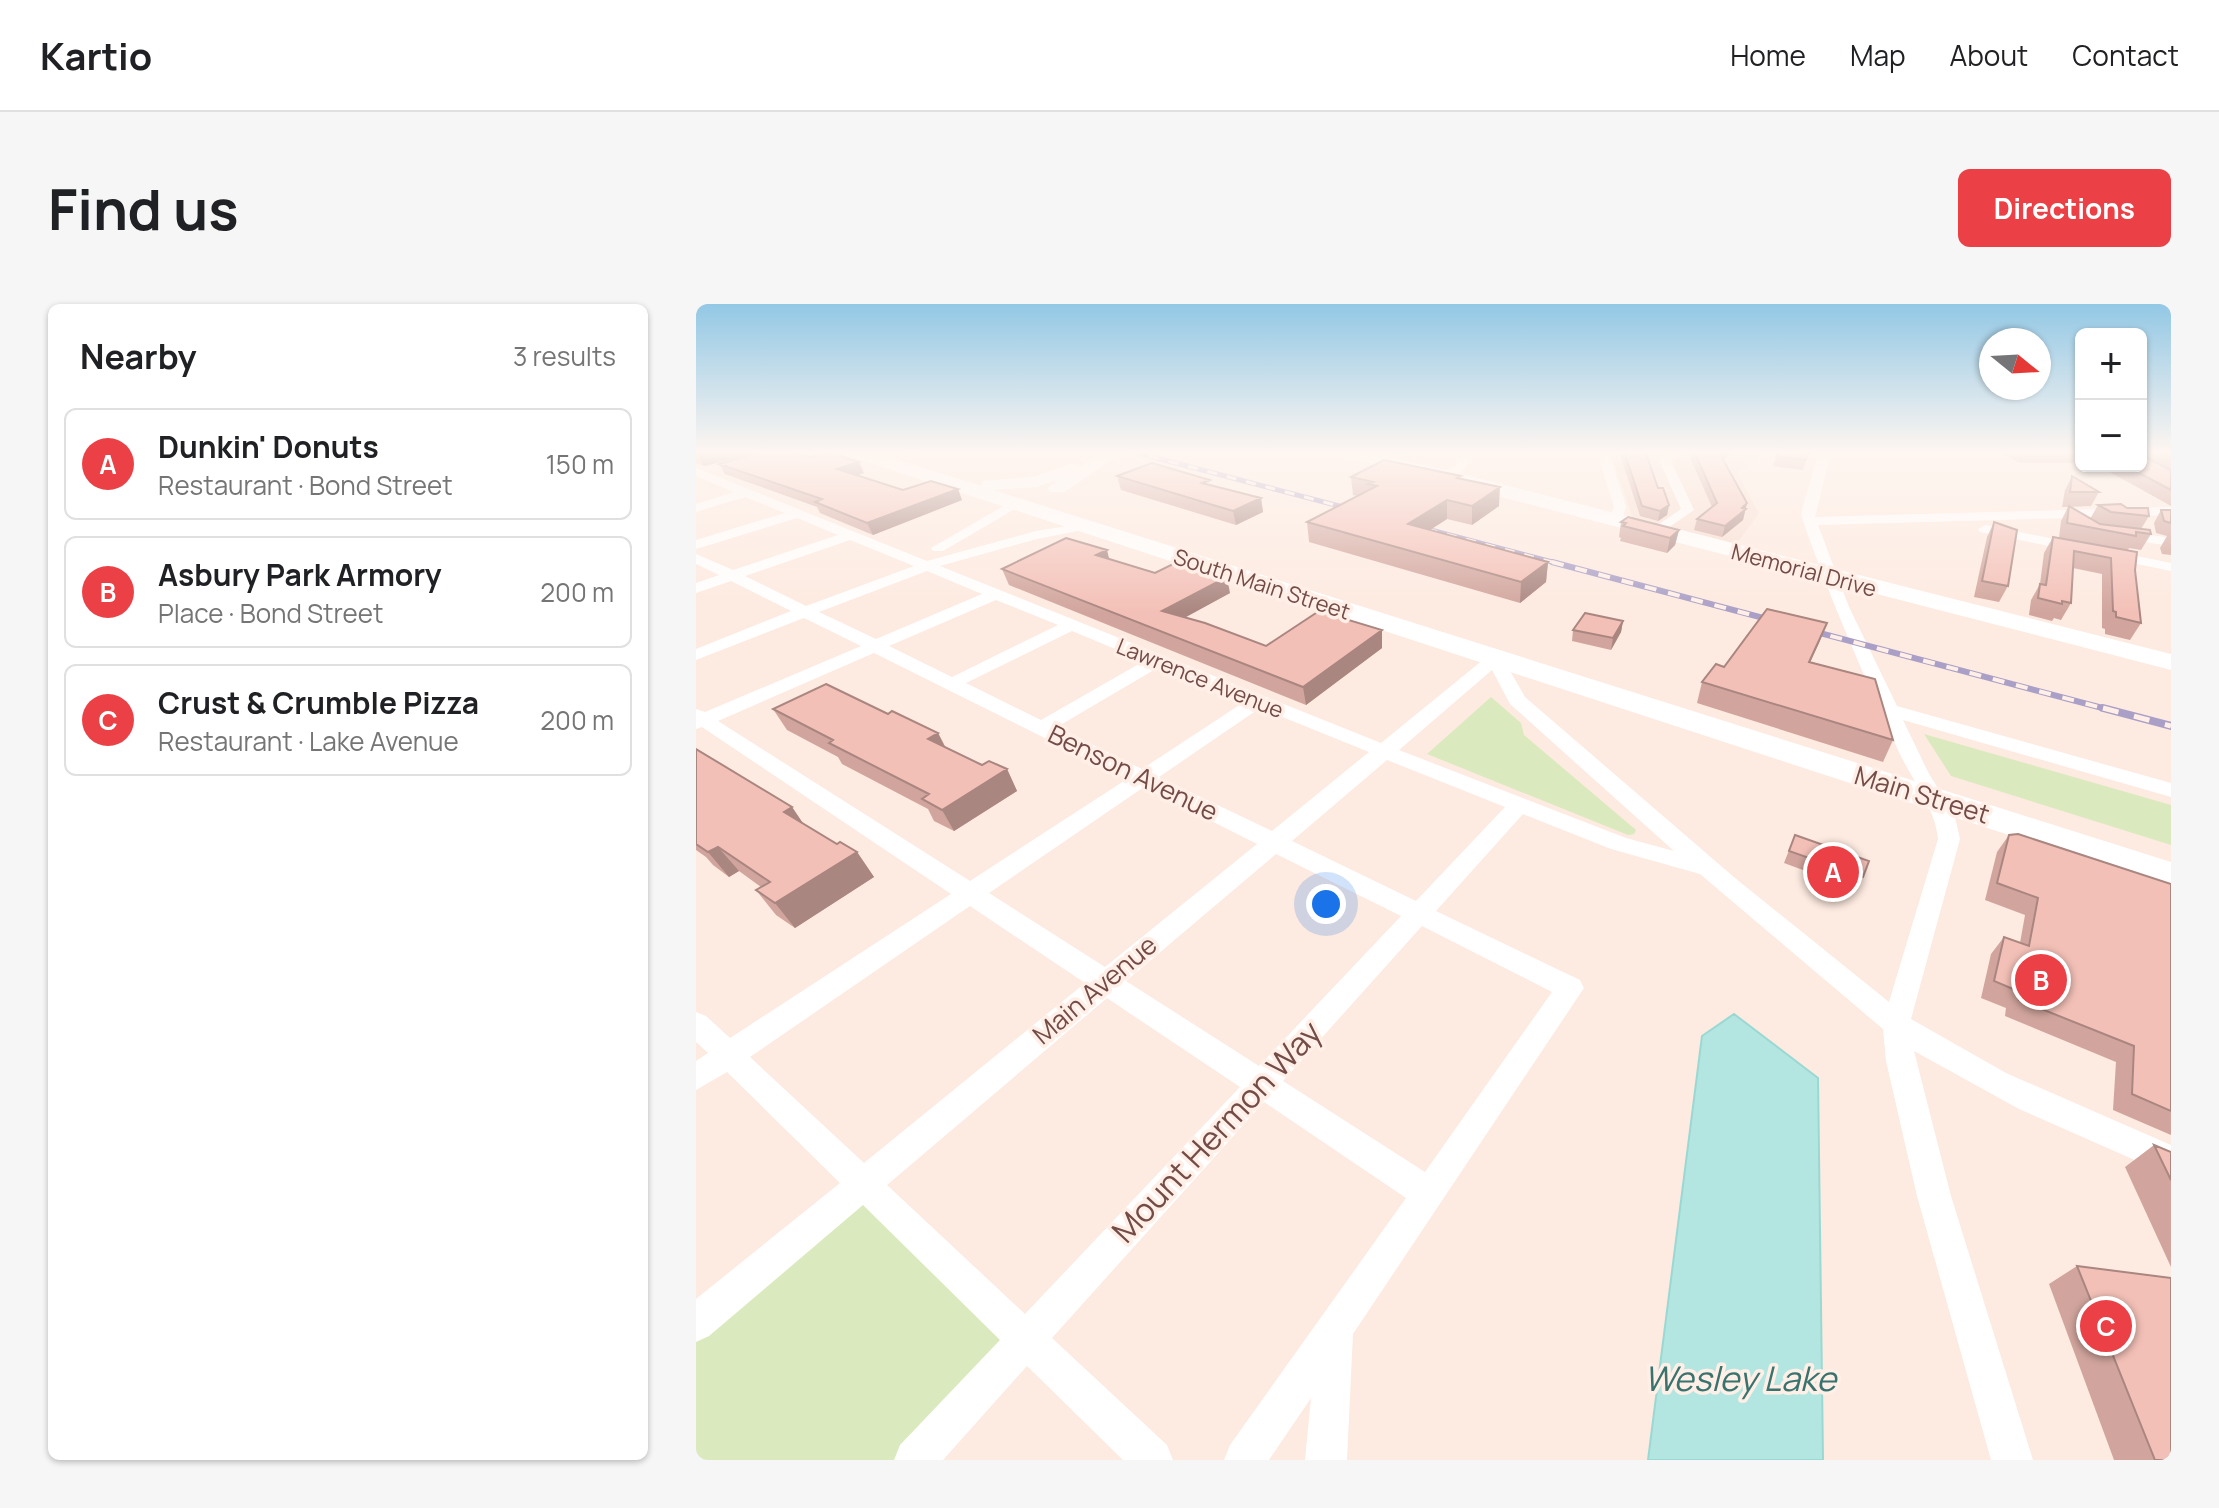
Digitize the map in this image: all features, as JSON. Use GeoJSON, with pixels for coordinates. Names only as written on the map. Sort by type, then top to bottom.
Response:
{"type":"FeatureCollection","features":[{"type":"Feature","properties":{"kind":"main road","name":"South Main Street"},"geometry":{"type":"LineString","coordinates":[[1025,505],[1673,717]]}},
{"type":"Feature","properties":{"kind":"main road"},"geometry":{"type":"LineString","coordinates":[[1059,505],[1066,515],[1082,523]]}},
{"type":"Feature","properties":{"kind":"main road","name":"Memorial Drive"},"geometry":{"type":"LineString","coordinates":[[1559,505],[1828,577],[2171,662]]}},
{"type":"Feature","properties":{"kind":"main road","name":"Main Street"},"geometry":{"type":"LineString","coordinates":[[1673,717],[2171,875]]}},
{"type":"Feature","properties":{"kind":"street","name":"Lawrence Avenue"},"geometry":{"type":"LineString","coordinates":[[773,505],[1619,844],[1709,869]]}},
{"type":"Feature","properties":{"kind":"street"},"geometry":{"type":"LineString","coordinates":[[918,563],[1016,505]]}},
{"type":"Feature","properties":{"kind":"street"},"geometry":{"type":"LineString","coordinates":[[1616,520],[1619,505]]}},
{"type":"Feature","properties":{"kind":"street"},"geometry":{"type":"LineString","coordinates":[[1658,531],[1688,510],[1686,505]]}},
{"type":"Feature","properties":{"kind":"street"},"geometry":{"type":"LineString","coordinates":[[1810,505],[1808,514],[1828,577],[1919,774],[1948,823],[1949,839],[1896,1024],[1901,1061],[1934,1196],[2012,1460]]}},
{"type":"Feature","properties":{"kind":"street"},"geometry":{"type":"LineString","coordinates":[[1810,521],[2171,511]]}},
{"type":"Feature","properties":{"kind":"street"},"geometry":{"type":"LineString","coordinates":[[696,545],[795,514]]}},
{"type":"Feature","properties":{"kind":"street"},"geometry":{"type":"LineString","coordinates":[[2062,514],[2092,530],[2171,542]]}},
{"type":"Feature","properties":{"kind":"street"},"geometry":{"type":"LineString","coordinates":[[1966,517],[1978,526],[2010,535]]}},
{"type":"Feature","properties":{"kind":"street"},"geometry":{"type":"LineString","coordinates":[[1928,518],[2171,567]]}},
{"type":"Feature","properties":{"kind":"street"},"geometry":{"type":"LineString","coordinates":[[696,640],[798,608],[918,563],[1010,538],[1082,523]]}},
{"type":"Feature","properties":{"kind":"street"},"geometry":{"type":"LineString","coordinates":[[696,588],[848,536]]}},
{"type":"Feature","properties":{"kind":"street","name":"Benson Avenue"},"geometry":{"type":"LineString","coordinates":[[696,558],[1570,988],[1430,1194]]}},
{"type":"Feature","properties":{"kind":"street"},"geometry":{"type":"LineString","coordinates":[[699,719],[993,595]]}},
{"type":"Feature","properties":{"kind":"street"},"geometry":{"type":"LineString","coordinates":[[696,655],[798,608]]}},
{"type":"Feature","properties":{"kind":"street"},"geometry":{"type":"LineString","coordinates":[[951,684],[1070,626]]}},
{"type":"Feature","properties":{"kind":"street"},"geometry":{"type":"LineString","coordinates":[[1495,659],[1517,700],[1709,869],[1896,1024],[1918,1040],[2002,1084],[2171,1161]]}},
{"type":"Feature","properties":{"kind":"street","name":"Main Avenue"},"geometry":{"type":"LineString","coordinates":[[696,1323],[1495,659]]}},
{"type":"Feature","properties":{"kind":"street"},"geometry":{"type":"LineString","coordinates":[[1041,728],[1157,661]]}},
{"type":"Feature","properties":{"kind":"street"},"geometry":{"type":"LineString","coordinates":[[696,1077],[1258,701]]}},
{"type":"Feature","properties":{"kind":"street"},"geometry":{"type":"LineString","coordinates":[[1890,710],[2171,790]]}},
{"type":"Feature","properties":{"kind":"street"},"geometry":{"type":"LineString","coordinates":[[699,719],[1430,1194],[1245,1460]]}},
{"type":"Feature","properties":{"kind":"street","name":"Mount Hermon Way"},"geometry":{"type":"LineString","coordinates":[[915,1460],[1520,804]]}},
{"type":"Feature","properties":{"kind":"street"},"geometry":{"type":"LineString","coordinates":[[696,1024],[1152,1460]]}},
{"type":"Feature","properties":{"kind":"street"},"geometry":{"type":"LineString","coordinates":[[1326,1460],[1335,1327]]}},
{"type":"Feature","properties":{"kind":"shaded area"},"geometry":{"type":"Polygon","coordinates":[[[1628,505],[1755,505],[1759,513],[1735,546],[1633,519],[1628,505]]]}},
{"type":"Feature","properties":{"kind":"green space"},"geometry":{"type":"Polygon","coordinates":[[[1491,697],[1521,723],[1524,735],[1636,830],[1634,834],[1628,835],[1427,754],[1491,697]]]}},
{"type":"Feature","properties":{"kind":"green space"},"geometry":{"type":"Polygon","coordinates":[[[1924,734],[2171,805],[2171,845],[1951,776],[1924,734]]]}},
{"type":"Feature","properties":{"kind":"green space"},"geometry":{"type":"Polygon","coordinates":[[[863,1184],[1027,1341],[915,1460],[696,1460],[696,1323],[863,1184]]]}},
{"type":"Feature","properties":{"kind":"water","name":"Wesley Lake"},"geometry":{"type":"Polygon","coordinates":[[[1734,1014],[1818,1078],[1823,1460],[1648,1460],[1702,1036],[1734,1014]]]}},
{"type":"Feature","properties":{"kind":"building"},"geometry":{"type":"Polygon","coordinates":[[[822,505],[915,505],[867,523],[822,505]]]}},
{"type":"Feature","properties":{"kind":"building"},"geometry":{"type":"Polygon","coordinates":[[[1213,505],[1246,505],[1233,511],[1213,505]]]}},
{"type":"Feature","properties":{"kind":"building"},"geometry":{"type":"Polygon","coordinates":[[[1340,505],[1439,505],[1408,524],[1548,562],[1521,582],[1307,522],[1340,505]]]}},
{"type":"Feature","properties":{"kind":"building"},"geometry":{"type":"Polygon","coordinates":[[[1642,505],[1669,505],[1660,511],[1642,505]]]}},
{"type":"Feature","properties":{"kind":"building"},"geometry":{"type":"Polygon","coordinates":[[[1715,505],[1745,505],[1742,508],[1746,509],[1725,526],[1697,519],[1715,505]]]}},
{"type":"Feature","properties":{"kind":"building"},"geometry":{"type":"Polygon","coordinates":[[[2098,505],[2148,508],[2149,516],[2111,512],[2098,505]]]}},
{"type":"Feature","properties":{"kind":"building"},"geometry":{"type":"Polygon","coordinates":[[[2069,506],[2100,524],[2150,530],[2151,534],[2136,532],[2136,536],[2067,523],[2069,506]]]}},
{"type":"Feature","properties":{"kind":"building"},"geometry":{"type":"Polygon","coordinates":[[[2161,510],[2171,510],[2171,523],[2164,521],[2161,510]]]}},
{"type":"Feature","properties":{"kind":"building"},"geometry":{"type":"Polygon","coordinates":[[[1628,517],[1679,530],[1670,538],[1623,526],[1626,523],[1621,522],[1628,517]]]}},
{"type":"Feature","properties":{"kind":"building"},"geometry":{"type":"Polygon","coordinates":[[[1994,522],[2017,530],[2008,586],[1982,581],[1994,522]]]}},
{"type":"Feature","properties":{"kind":"building"},"geometry":{"type":"Polygon","coordinates":[[[2053,537],[2137,552],[2135,570],[2141,623],[2116,617],[2113,611],[2111,558],[2074,551],[2071,603],[2038,598],[2040,584],[2046,585],[2053,537]]]}},
{"type":"Feature","properties":{"kind":"building"},"geometry":{"type":"Polygon","coordinates":[[[1066,538],[1107,550],[1096,555],[1155,573],[1179,561],[1227,577],[1162,611],[1266,646],[1319,611],[1382,630],[1303,687],[1002,569],[1066,538]]]}},
{"type":"Feature","properties":{"kind":"building"},"geometry":{"type":"Polygon","coordinates":[[[1767,609],[1827,623],[1809,662],[1875,679],[1893,740],[1702,682],[1716,664],[1724,667],[1767,609]]]}},
{"type":"Feature","properties":{"kind":"building"},"geometry":{"type":"Polygon","coordinates":[[[1585,613],[1623,621],[1613,638],[1573,630],[1585,613]]]}},
{"type":"Feature","properties":{"kind":"building"},"geometry":{"type":"Polygon","coordinates":[[[826,684],[888,714],[892,711],[938,733],[928,739],[982,765],[989,761],[1007,769],[942,810],[922,799],[929,794],[829,743],[833,740],[773,709],[826,684]]]}},
{"type":"Feature","properties":{"kind":"building"},"geometry":{"type":"Polygon","coordinates":[[[696,749],[792,807],[784,812],[837,844],[840,842],[857,852],[775,903],[756,890],[770,882],[718,847],[708,852],[696,844],[696,749]]]}},
{"type":"Feature","properties":{"kind":"building"},"geometry":{"type":"Polygon","coordinates":[[[2018,834],[2171,884],[2171,1111],[2132,1094],[2134,1046],[2019,1000],[2020,992],[1994,981],[2004,937],[2029,946],[2038,898],[1997,883],[2009,835],[2018,834]]]}},
{"type":"Feature","properties":{"kind":"building"},"geometry":{"type":"Polygon","coordinates":[[[1795,835],[1869,861],[1863,877],[1789,851],[1795,835]]]}},
{"type":"Feature","properties":{"kind":"building"},"geometry":{"type":"Polygon","coordinates":[[[2154,1145],[2171,1152],[2171,1180],[2154,1145]]]}},
{"type":"Feature","properties":{"kind":"building"},"geometry":{"type":"Polygon","coordinates":[[[2077,1266],[2171,1278],[2171,1460],[2155,1460],[2077,1266]]]}},
{"type":"Feature","properties":{"kind":"railway"},"geometry":{"type":"LineString","coordinates":[[1335,505],[1358,511]]}},
{"type":"Feature","properties":{"kind":"railway"},"geometry":{"type":"LineString","coordinates":[[1408,524],[1560,564]]}},
{"type":"Feature","properties":{"kind":"railway"},"geometry":{"type":"LineString","coordinates":[[1552,562],[2110,710]]}},
{"type":"Feature","properties":{"kind":"railway"},"geometry":{"type":"LineString","coordinates":[[2103,708],[2171,726]]}},
{"type":"Feature","properties":{"kind":"place","name":"Dunkin' Donuts"},"geometry":{"type":"Point","coordinates":[1833,872]}},
{"type":"Feature","properties":{"kind":"place","name":"Asbury Park Armory"},"geometry":{"type":"Point","coordinates":[2041,980]}},
{"type":"Feature","properties":{"kind":"place","name":"Crust & Crumble Pizza"},"geometry":{"type":"Point","coordinates":[2106,1326]}}]}
